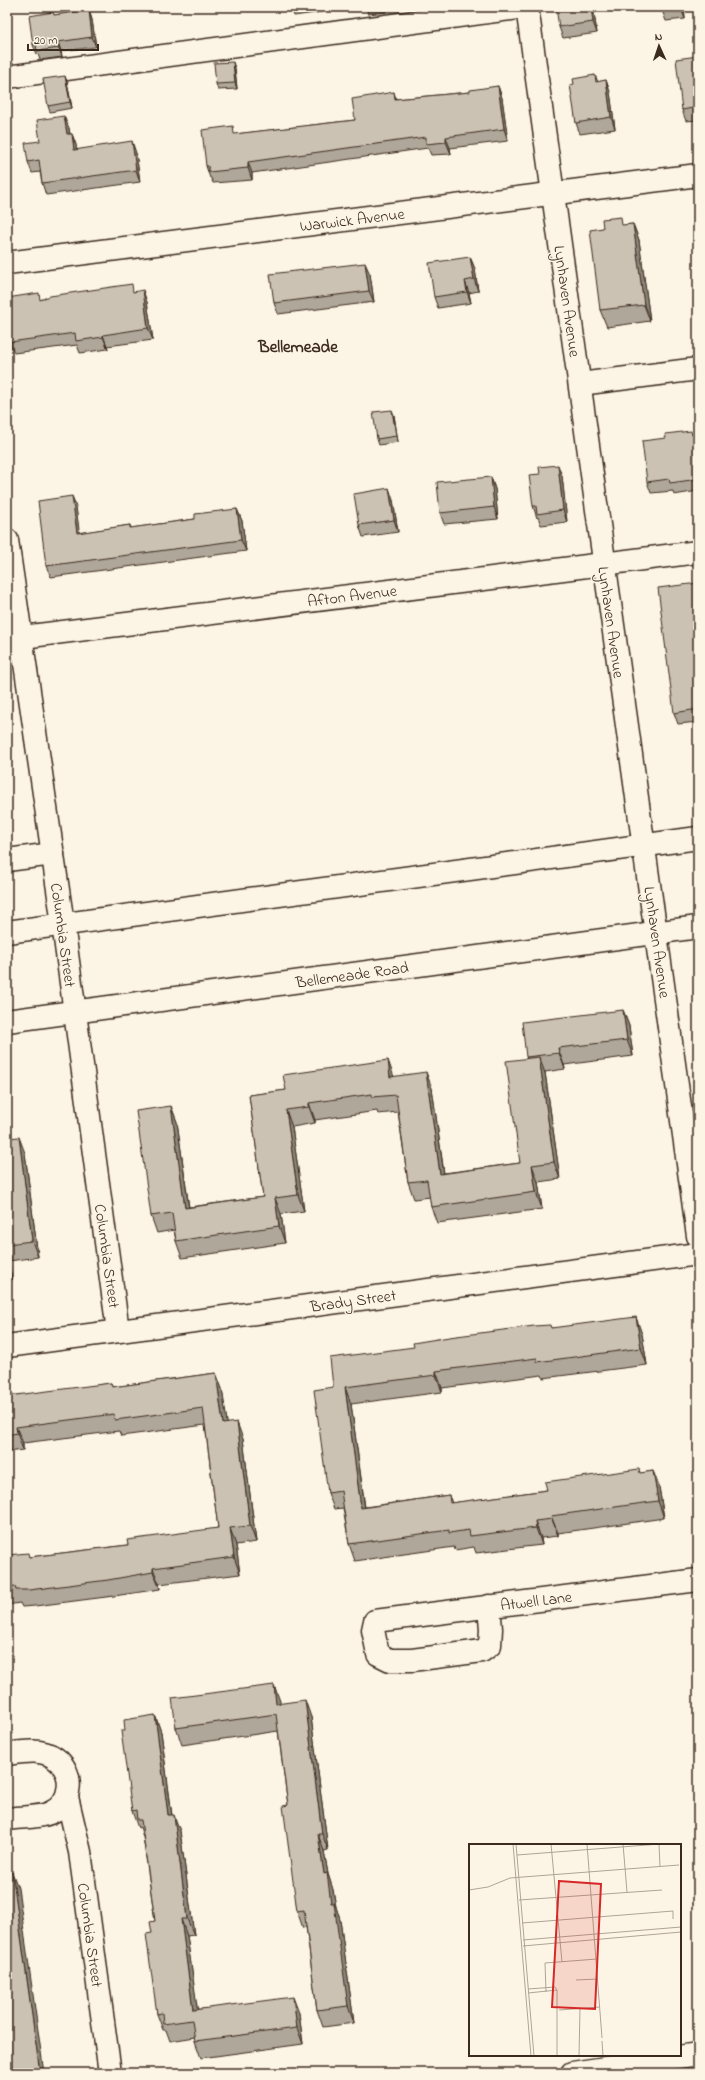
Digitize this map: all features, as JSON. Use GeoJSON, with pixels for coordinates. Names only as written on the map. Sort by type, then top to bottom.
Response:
{"type":"FeatureCollection","features":[{"type":"Feature","properties":{"kind":"street"},"geometry":{"type":"LineString","coordinates":[[7,77],[527,7]]}},
{"type":"Feature","properties":{"kind":"street","name":"Lynhaven Avenue"},"geometry":{"type":"LineString","coordinates":[[527,7],[604,563],[645,845],[698,1236]]}},
{"type":"Feature","properties":{"kind":"street","name":"Warwick Avenue"},"geometry":{"type":"LineString","coordinates":[[7,264],[698,175]]}},
{"type":"Feature","properties":{"kind":"street"},"geometry":{"type":"LineString","coordinates":[[580,384],[698,369]]}},
{"type":"Feature","properties":{"kind":"street","name":"Columbia Street"},"geometry":{"type":"LineString","coordinates":[[7,540],[14,638],[53,854],[118,1331]]}},
{"type":"Feature","properties":{"kind":"street","name":"Afton Avenue"},"geometry":{"type":"LineString","coordinates":[[14,638],[698,552]]}},
{"type":"Feature","properties":{"kind":"street"},"geometry":{"type":"LineString","coordinates":[[7,932],[698,838]]}},
{"type":"Feature","properties":{"kind":"street"},"geometry":{"type":"LineString","coordinates":[[7,860],[53,854]]}},
{"type":"Feature","properties":{"kind":"street","name":"Bellemeade Road"},"geometry":{"type":"LineString","coordinates":[[7,1022],[698,927]]}},
{"type":"Feature","properties":{"kind":"street","name":"Brady Street"},"geometry":{"type":"LineString","coordinates":[[7,1346],[698,1254]]}},
{"type":"Feature","properties":{"kind":"street","name":"Atwell Lane"},"geometry":{"type":"LineString","coordinates":[[488,1606],[491,1629],[490,1645],[482,1651],[412,1660],[390,1660],[378,1654],[373,1630],[374,1620],[698,1580]]}},
{"type":"Feature","properties":{"kind":"street","name":"Columbia Street"},"geometry":{"type":"LineString","coordinates":[[7,1754],[28,1751],[40,1752],[54,1757],[65,1767],[69,1781],[67,1797],[80,1852],[110,2073]]}},
{"type":"Feature","properties":{"kind":"street"},"geometry":{"type":"LineString","coordinates":[[7,1819],[49,1813],[59,1807],[67,1797]]}},
{"type":"Feature","properties":{"kind":"street"},"geometry":{"type":"LineString","coordinates":[[572,2073],[698,2054]]}},
{"type":"Feature","properties":{"kind":"building"},"geometry":{"type":"Polygon","coordinates":[[[591,7],[593,22],[559,27],[556,8],[591,7]]]}},
{"type":"Feature","properties":{"kind":"building"},"geometry":{"type":"Polygon","coordinates":[[[661,7],[681,7],[681,8],[662,10],[661,7]]]}},
{"type":"Feature","properties":{"kind":"building"},"geometry":{"type":"Polygon","coordinates":[[[89,10],[92,37],[58,42],[59,48],[37,51],[36,44],[33,45],[29,16],[53,12],[54,15],[89,10]]]}},
{"type":"Feature","properties":{"kind":"building"},"geometry":{"type":"Polygon","coordinates":[[[698,56],[698,107],[682,110],[676,59],[698,56]]]}},
{"type":"Feature","properties":{"kind":"building"},"geometry":{"type":"Polygon","coordinates":[[[233,62],[235,83],[216,84],[214,63],[233,62]]]}},
{"type":"Feature","properties":{"kind":"building"},"geometry":{"type":"Polygon","coordinates":[[[595,75],[596,82],[606,80],[611,117],[576,123],[570,85],[574,84],[573,79],[595,75]]]}},
{"type":"Feature","properties":{"kind":"building"},"geometry":{"type":"Polygon","coordinates":[[[65,76],[70,102],[48,106],[43,79],[65,76]]]}},
{"type":"Feature","properties":{"kind":"building"},"geometry":{"type":"Polygon","coordinates":[[[498,86],[504,129],[446,137],[446,142],[426,144],[426,137],[248,162],[248,168],[209,172],[208,166],[206,166],[202,130],[233,126],[234,134],[355,120],[352,99],[394,92],[395,99],[470,92],[470,90],[498,86]]]}},
{"type":"Feature","properties":{"kind":"building"},"geometry":{"type":"Polygon","coordinates":[[[64,116],[67,134],[72,134],[74,150],[132,141],[136,170],[42,183],[39,160],[28,162],[25,143],[40,141],[37,120],[64,116]]]}},
{"type":"Feature","properties":{"kind":"building"},"geometry":{"type":"Polygon","coordinates":[[[621,217],[622,225],[633,224],[644,305],[600,310],[590,230],[603,228],[602,219],[621,217]]]}},
{"type":"Feature","properties":{"kind":"building"},"geometry":{"type":"Polygon","coordinates":[[[470,257],[474,279],[465,281],[467,292],[434,297],[429,263],[470,257]]]}},
{"type":"Feature","properties":{"kind":"building"},"geometry":{"type":"Polygon","coordinates":[[[365,263],[369,291],[274,303],[270,274],[365,263]]]}},
{"type":"Feature","properties":{"kind":"building"},"geometry":{"type":"Polygon","coordinates":[[[132,284],[133,292],[143,290],[148,328],[76,341],[75,333],[10,342],[7,320],[7,298],[39,293],[40,300],[50,296],[132,284]]]}},
{"type":"Feature","properties":{"kind":"building"},"geometry":{"type":"Polygon","coordinates":[[[392,410],[396,436],[377,439],[373,412],[392,410]]]}},
{"type":"Feature","properties":{"kind":"building"},"geometry":{"type":"Polygon","coordinates":[[[691,431],[692,435],[698,434],[698,479],[670,483],[669,479],[647,482],[642,441],[666,438],[665,434],[691,431]]]}},
{"type":"Feature","properties":{"kind":"building"},"geometry":{"type":"Polygon","coordinates":[[[558,465],[563,510],[537,514],[536,506],[533,506],[529,475],[540,474],[539,467],[558,465]]]}},
{"type":"Feature","properties":{"kind":"building"},"geometry":{"type":"Polygon","coordinates":[[[491,477],[494,507],[440,513],[437,482],[491,477]]]}},
{"type":"Feature","properties":{"kind":"building"},"geometry":{"type":"Polygon","coordinates":[[[389,488],[394,520],[359,525],[354,494],[389,488]]]}},
{"type":"Feature","properties":{"kind":"building"},"geometry":{"type":"Polygon","coordinates":[[[72,496],[77,533],[130,525],[130,528],[195,519],[195,514],[237,509],[241,540],[46,566],[38,501],[72,496]]]}},
{"type":"Feature","properties":{"kind":"building"},"geometry":{"type":"Polygon","coordinates":[[[698,583],[698,709],[674,713],[658,588],[698,583]]]}},
{"type":"Feature","properties":{"kind":"building"},"geometry":{"type":"Polygon","coordinates":[[[623,1010],[627,1040],[558,1048],[559,1053],[526,1057],[522,1022],[623,1010]]]}},
{"type":"Feature","properties":{"kind":"building"},"geometry":{"type":"Polygon","coordinates":[[[539,1057],[554,1162],[532,1165],[536,1192],[431,1207],[427,1180],[408,1182],[396,1095],[372,1097],[372,1094],[309,1103],[309,1107],[286,1110],[298,1195],[275,1198],[279,1226],[176,1241],[172,1213],[151,1216],[136,1111],[171,1106],[185,1208],[263,1197],[249,1095],[286,1090],[283,1075],[388,1060],[390,1077],[426,1072],[440,1174],[520,1163],[506,1061],[539,1057]]]}},
{"type":"Feature","properties":{"kind":"building"},"geometry":{"type":"Polygon","coordinates":[[[19,1137],[32,1241],[7,1244],[7,1138],[19,1137]]]}},
{"type":"Feature","properties":{"kind":"building"},"geometry":{"type":"Polygon","coordinates":[[[636,1317],[641,1348],[537,1362],[537,1358],[436,1371],[436,1375],[345,1387],[361,1508],[449,1495],[450,1503],[547,1490],[545,1482],[639,1469],[640,1473],[653,1471],[658,1501],[551,1516],[552,1519],[535,1521],[536,1528],[470,1536],[469,1530],[449,1533],[449,1530],[349,1544],[341,1491],[328,1493],[314,1390],[333,1387],[330,1358],[414,1347],[413,1343],[449,1337],[534,1326],[550,1325],[551,1328],[636,1317]]]}},
{"type":"Feature","properties":{"kind":"building"},"geometry":{"type":"Polygon","coordinates":[[[216,1373],[223,1424],[237,1422],[250,1526],[230,1528],[234,1557],[153,1568],[153,1572],[108,1580],[29,1590],[16,1590],[15,1586],[7,1587],[7,1555],[28,1553],[29,1557],[128,1545],[127,1540],[218,1528],[203,1408],[115,1420],[114,1414],[16,1427],[17,1433],[7,1435],[8,1396],[111,1383],[112,1387],[216,1373]]]}},
{"type":"Feature","properties":{"kind":"building"},"geometry":{"type":"Polygon","coordinates":[[[274,1685],[276,1704],[305,1700],[322,1834],[318,1834],[324,1874],[327,1873],[331,1903],[334,1903],[348,2006],[317,2010],[304,1910],[297,1911],[283,1806],[288,1805],[276,1714],[176,1728],[172,1698],[274,1685]]]}},
{"type":"Feature","properties":{"kind":"building"},"geometry":{"type":"Polygon","coordinates":[[[155,1715],[168,1815],[174,1815],[187,1919],[181,1919],[193,2010],[293,1997],[297,2028],[195,2041],[192,2020],[163,2024],[162,2013],[157,2014],[146,1934],[152,1933],[150,1922],[155,1921],[141,1820],[137,1820],[136,1810],[132,1811],[121,1731],[125,1731],[124,1720],[155,1715]]]}},
{"type":"Feature","properties":{"kind":"building"},"geometry":{"type":"Polygon","coordinates":[[[12,1872],[40,2073],[7,2073],[7,1873],[12,1872]]]}},
{"type":"Feature","properties":{"kind":"district","name":"Bellemeade"},"geometry":{"type":"Point","coordinates":[298,346]}}]}
